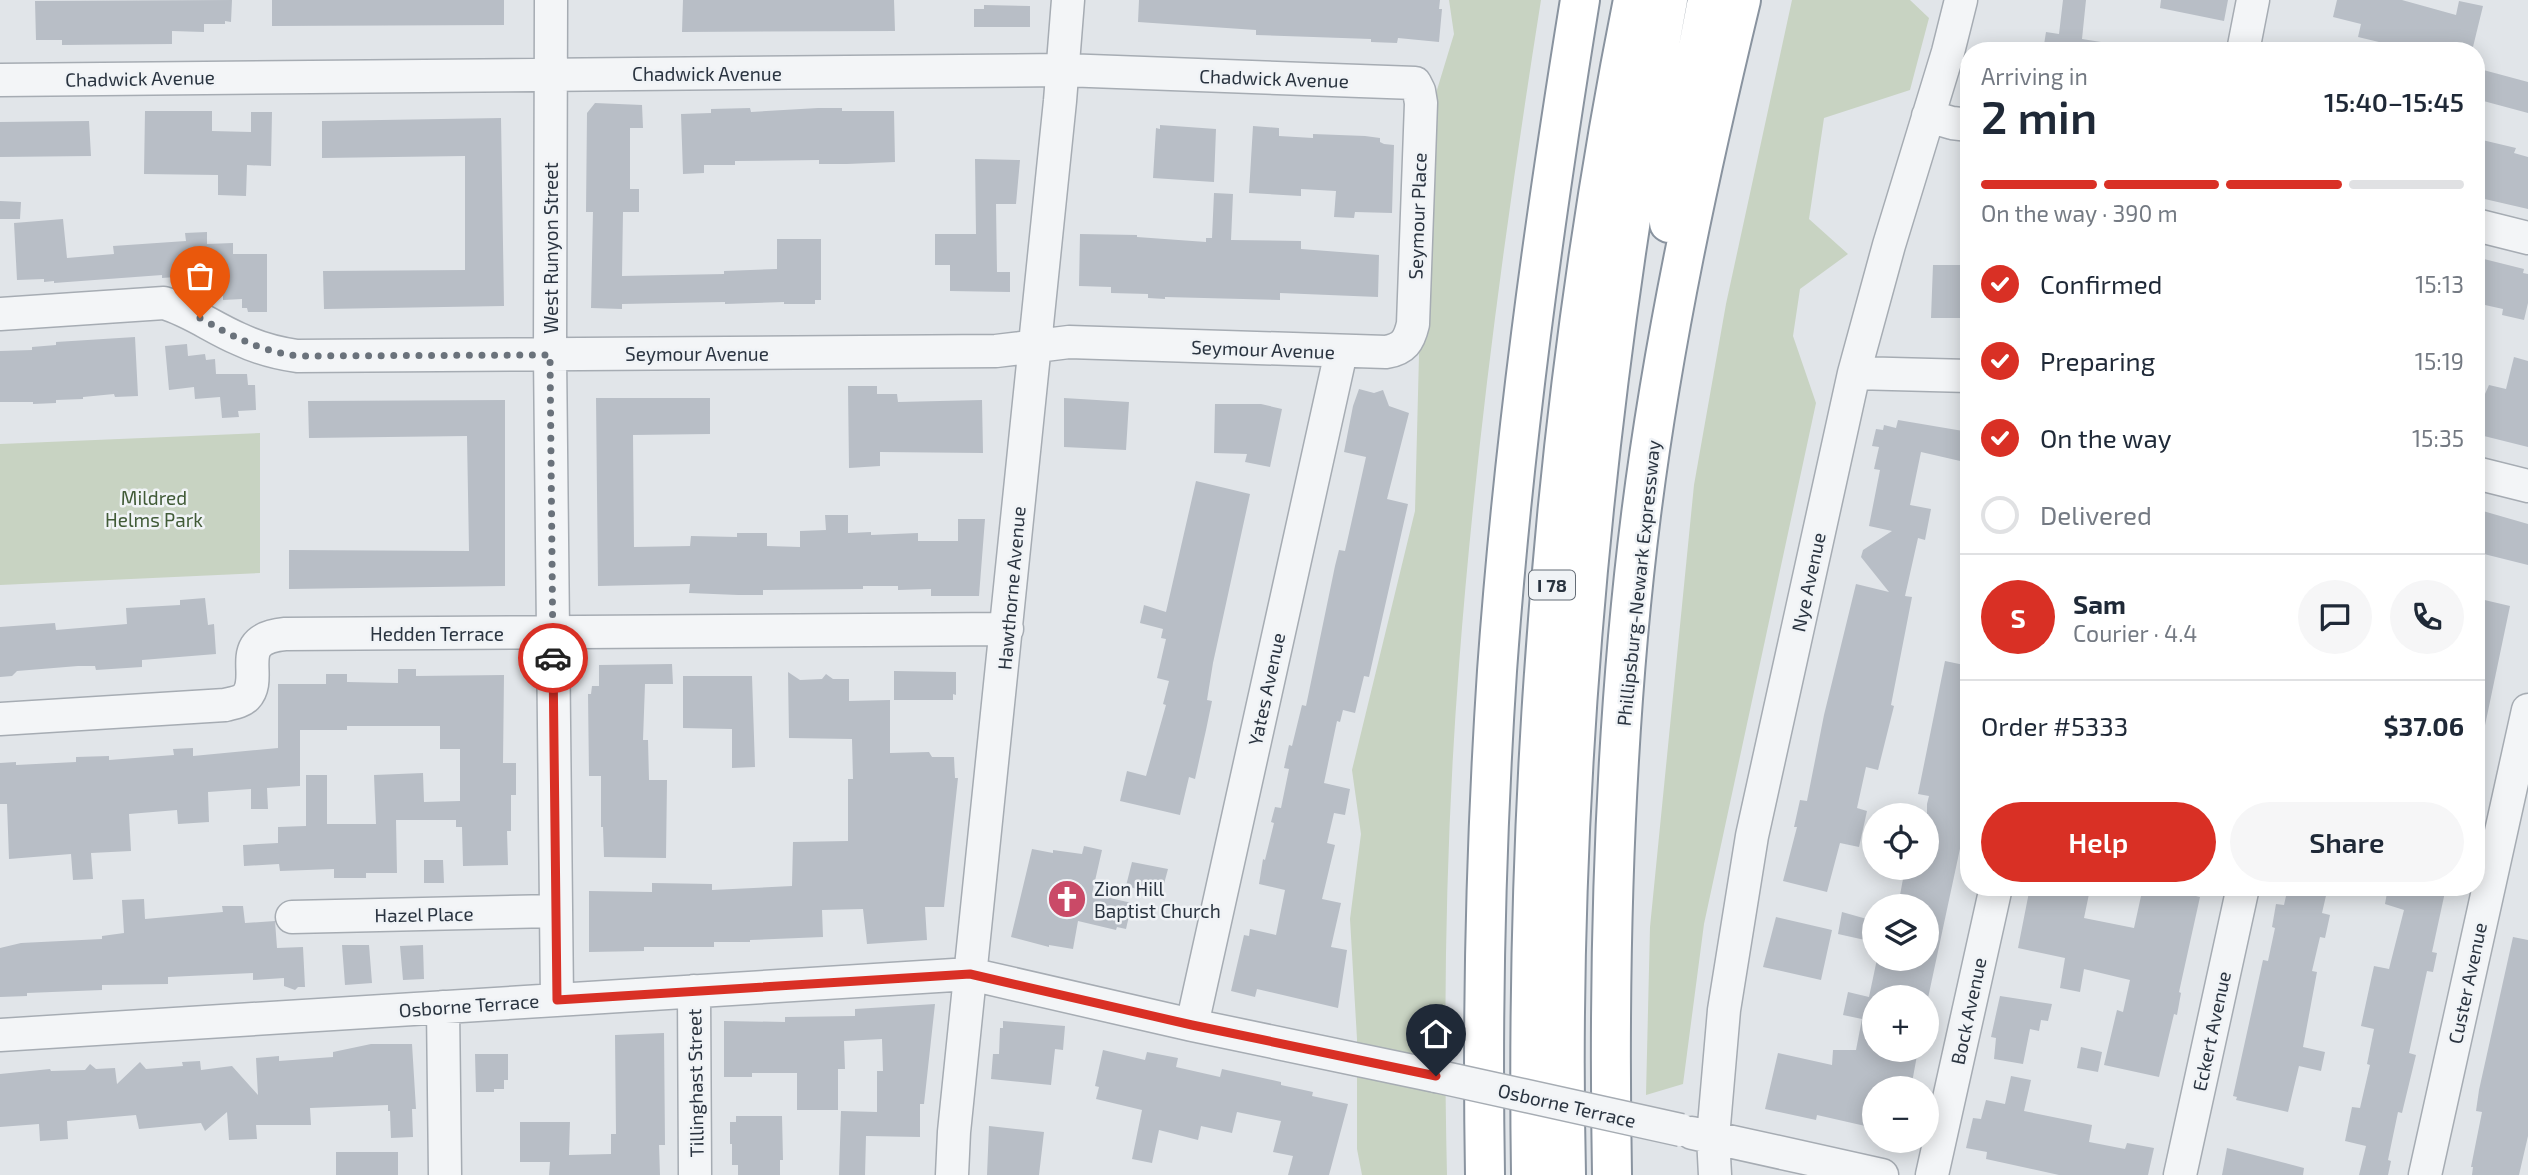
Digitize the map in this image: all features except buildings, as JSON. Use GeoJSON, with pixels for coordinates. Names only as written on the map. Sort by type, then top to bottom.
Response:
{"type":"FeatureCollection","features":[{"type":"Feature","properties":{"kind":"highway","name":"I 78"},"geometry":{"type":"LineString","coordinates":[[1485,1175],[1486,910],[1498,667],[1511,515],[1537,285],[1580,0]]}},
{"type":"Feature","properties":{"kind":"highway","name":"I 78"},"geometry":{"type":"LineString","coordinates":[[1531,1175],[1534,880],[1553,572],[1588,266],[1633,0]]}},
{"type":"Feature","properties":{"kind":"highway","name":"I 78"},"geometry":{"type":"LineString","coordinates":[[1566,1175],[1564,1051],[1568,895],[1586,586],[1621,278],[1668,0]]}},
{"type":"Feature","properties":{"kind":"highway"},"geometry":{"type":"LineString","coordinates":[[1674,309],[1668,209],[1707,0]]}},
{"type":"Feature","properties":{"kind":"highway","name":"Phillipsburg-Newark Expressway"},"geometry":{"type":"LineString","coordinates":[[1612,1175],[1614,904],[1626,676],[1641,516],[1674,309],[1741,0]]}},
{"type":"Feature","properties":{"kind":"street","name":"West Runyon Street"},"geometry":{"type":"LineString","coordinates":[[551,0],[550,355],[557,1000]]}},
{"type":"Feature","properties":{"kind":"street","name":"Hawthorne Avenue"},"geometry":{"type":"LineString","coordinates":[[952,1175],[954,1132],[1007,629],[1068,0]]}},
{"type":"Feature","properties":{"kind":"street","name":"Nye Avenue"},"geometry":{"type":"LineString","coordinates":[[1715,1175],[1713,1137],[1724,1010],[1752,836],[1854,373],[1961,0]]}},
{"type":"Feature","properties":{"kind":"street"},"geometry":{"type":"LineString","coordinates":[[2245,42],[2253,0]]}},
{"type":"Feature","properties":{"kind":"street","name":"Chadwick Avenue"},"geometry":{"type":"LineString","coordinates":[[0,80],[1063,70],[1415,83]]}},
{"type":"Feature","properties":{"kind":"street","name":"Seymour Place"},"geometry":{"type":"LineString","coordinates":[[1403,347],[1410,338],[1413,324],[1420,103],[1415,83]]}},
{"type":"Feature","properties":{"kind":"street"},"geometry":{"type":"LineString","coordinates":[[1928,116],[1960,124]]}},
{"type":"Feature","properties":{"kind":"street"},"geometry":{"type":"LineString","coordinates":[[2485,227],[2528,237]]}},
{"type":"Feature","properties":{"kind":"street","name":"Seymour Avenue"},"geometry":{"type":"LineString","coordinates":[[0,314],[164,303],[268,351],[297,356],[996,351],[1069,342],[1387,352],[1403,347]]}},
{"type":"Feature","properties":{"kind":"street","name":"Yates Avenue"},"geometry":{"type":"LineString","coordinates":[[1183,1023],[1333,351]]}},
{"type":"Feature","properties":{"kind":"street"},"geometry":{"type":"LineString","coordinates":[[1854,373],[1960,376]]}},
{"type":"Feature","properties":{"kind":"street"},"geometry":{"type":"LineString","coordinates":[[2485,475],[2528,486]]}},
{"type":"Feature","properties":{"kind":"street","name":"Hedden Terrace"},"geometry":{"type":"LineString","coordinates":[[0,719],[238,702],[247,697],[251,685],[251,660],[254,650],[271,635],[1007,629]]}},
{"type":"Feature","properties":{"kind":"street","name":"Custer Avenue"},"geometry":{"type":"LineString","coordinates":[[2425,1175],[2528,710]]}},
{"type":"Feature","properties":{"kind":"street","name":"Bock Avenue"},"geometry":{"type":"LineString","coordinates":[[1933,1175],[1994,896]]}},
{"type":"Feature","properties":{"kind":"street","name":"Eckert Avenue"},"geometry":{"type":"LineString","coordinates":[[2180,1175],[2241,896]]}},
{"type":"Feature","properties":{"kind":"street","name":"Hazel Place"},"geometry":{"type":"LineString","coordinates":[[292,916],[555,911]]}},
{"type":"Feature","properties":{"kind":"street","name":"Osborne Terrace"},"geometry":{"type":"LineString","coordinates":[[0,1035],[970,974],[1882,1175]]}},
{"type":"Feature","properties":{"kind":"street","name":"Tillinghast Street"},"geometry":{"type":"LineString","coordinates":[[694,990],[695,1175]]}},
{"type":"Feature","properties":{"kind":"street"},"geometry":{"type":"LineString","coordinates":[[443,1007],[445,1175]]}},
{"type":"Feature","properties":{"kind":"green space"},"geometry":{"type":"Polygon","coordinates":[[[1449,0],[1541,0],[1493,332],[1459,665],[1447,920],[1447,1175],[1362,1175],[1357,1149],[1357,1039],[1350,919],[1361,834],[1352,770],[1415,511],[1419,355],[1433,103],[1454,34],[1449,0]]]}},
{"type":"Feature","properties":{"kind":"green space"},"geometry":{"type":"Polygon","coordinates":[[[1792,0],[1910,0],[1929,18],[1910,90],[1824,118],[1809,219],[1848,254],[1800,289],[1793,336],[1816,403],[1704,924],[1683,1084],[1646,1095],[1650,927],[1694,485],[1726,304],[1792,0]]]}},
{"type":"Feature","properties":{"kind":"green space","name":"Mildred Helms Park"},"geometry":{"type":"Polygon","coordinates":[[[260,433],[260,573],[0,585],[0,444],[260,433]]]}},
{"type":"Feature","properties":{"kind":"way so far"},"geometry":{"type":"LineString","coordinates":[[200,318],[236,338],[268,351],[297,356],[550,355],[553,658]]}},
{"type":"Feature","properties":{"kind":"place","name":"Zion Hill Baptist Church"},"geometry":{"type":"Point","coordinates":[1067,899]}},
{"type":"Feature","properties":{"kind":"route"},"geometry":{"type":"LineString","coordinates":[[553,658],[557,1000],[970,974],[1192,1025],[1436,1076]]}}]}
